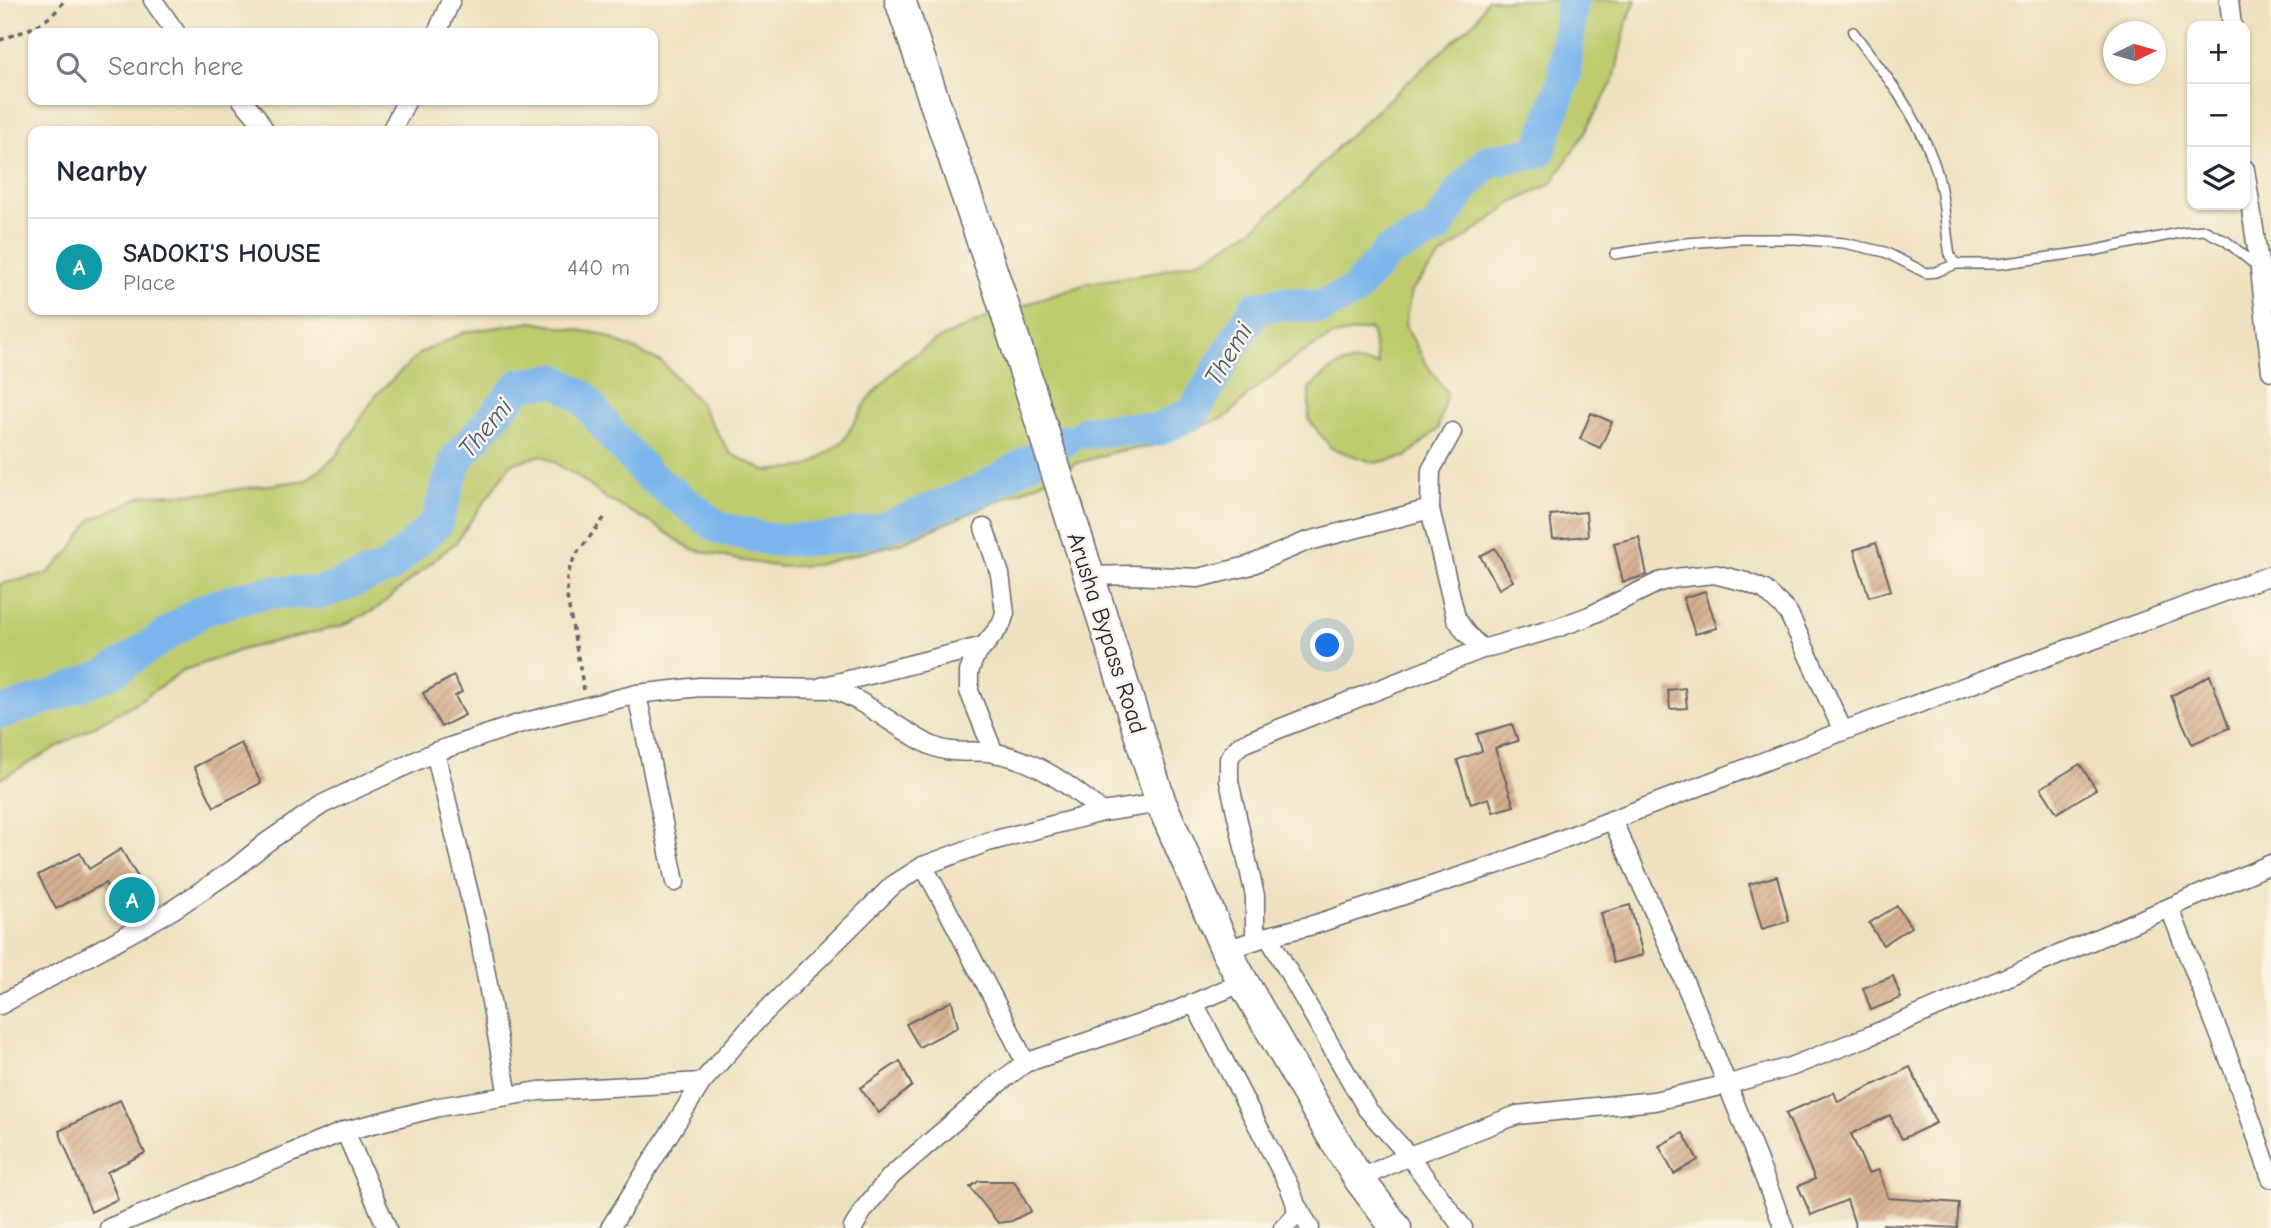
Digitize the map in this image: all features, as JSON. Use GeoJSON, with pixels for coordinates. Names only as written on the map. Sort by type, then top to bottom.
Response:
{"type":"FeatureCollection","features":[{"type":"Feature","properties":{"kind":"main road","name":"Arusha Bypass Road"},"geometry":{"type":"LineString","coordinates":[[900,0],[1000,294],[1161,803],[1226,950],[1243,982],[1328,1131],[1359,1179],[1396,1228]]}},
{"type":"Feature","properties":{"kind":"street"},"geometry":{"type":"LineString","coordinates":[[153,0],[173,28]]}},
{"type":"Feature","properties":{"kind":"street"},"geometry":{"type":"LineString","coordinates":[[439,28],[451,0]]}},
{"type":"Feature","properties":{"kind":"street"},"geometry":{"type":"LineString","coordinates":[[2230,0],[2232,21]]}},
{"type":"Feature","properties":{"kind":"street"},"geometry":{"type":"LineString","coordinates":[[246,105],[262,126]]}},
{"type":"Feature","properties":{"kind":"street"},"geometry":{"type":"LineString","coordinates":[[394,126],[404,105]]}},
{"type":"Feature","properties":{"kind":"street"},"geometry":{"type":"LineString","coordinates":[[2250,202],[2271,371]]}},
{"type":"Feature","properties":{"kind":"street"},"geometry":{"type":"LineString","coordinates":[[1452,432],[1431,470],[1430,509],[1456,618],[1482,649]]}},
{"type":"Feature","properties":{"kind":"street"},"geometry":{"type":"LineString","coordinates":[[1089,576],[1198,578],[1248,566],[1305,542],[1430,509]]}},
{"type":"Feature","properties":{"kind":"street"},"geometry":{"type":"LineString","coordinates":[[984,528],[1000,574],[1005,613],[1001,625],[968,672],[969,691],[994,753]]}},
{"type":"Feature","properties":{"kind":"street"},"geometry":{"type":"LineString","coordinates":[[1463,1228],[1409,1156],[1367,1109],[1261,938],[1255,896],[1229,781],[1229,759],[1234,751],[1242,744],[1482,649],[1590,616],[1659,582],[1714,574],[1765,590],[1788,612],[1843,731]]}},
{"type":"Feature","properties":{"kind":"street"},"geometry":{"type":"LineString","coordinates":[[1226,950],[1473,873],[1843,731],[2271,575]]}},
{"type":"Feature","properties":{"kind":"street"},"geometry":{"type":"LineString","coordinates":[[811,689],[984,646]]}},
{"type":"Feature","properties":{"kind":"street"},"geometry":{"type":"LineString","coordinates":[[0,1005],[174,909],[323,804],[435,752],[518,724],[637,694],[700,687],[832,689],[849,695],[933,746],[961,753],[994,753],[1036,766],[1073,787],[1102,812]]}},
{"type":"Feature","properties":{"kind":"street"},"geometry":{"type":"LineString","coordinates":[[637,694],[675,882]]}},
{"type":"Feature","properties":{"kind":"street"},"geometry":{"type":"LineString","coordinates":[[435,752],[479,935],[509,1096]]}},
{"type":"Feature","properties":{"kind":"street"},"geometry":{"type":"LineString","coordinates":[[610,1228],[702,1082],[759,1018],[893,885],[923,866],[988,842],[1102,812],[1161,803]]}},
{"type":"Feature","properties":{"kind":"street"},"geometry":{"type":"LineString","coordinates":[[1612,820],[1729,1084],[1784,1228]]}},
{"type":"Feature","properties":{"kind":"street"},"geometry":{"type":"LineString","coordinates":[[1359,1179],[1409,1156],[1517,1115],[1654,1101],[1790,1067],[2170,909],[2271,863]]}},
{"type":"Feature","properties":{"kind":"street"},"geometry":{"type":"LineString","coordinates":[[923,866],[947,905],[1026,1063]]}},
{"type":"Feature","properties":{"kind":"street"},"geometry":{"type":"LineString","coordinates":[[2170,909],[2233,1069],[2271,1178]]}},
{"type":"Feature","properties":{"kind":"street"},"geometry":{"type":"LineString","coordinates":[[853,1228],[864,1209],[891,1176],[1000,1082],[1026,1063],[1194,1003],[1243,982]]}},
{"type":"Feature","properties":{"kind":"street"},"geometry":{"type":"LineString","coordinates":[[1194,1003],[1310,1228]]}},
{"type":"Feature","properties":{"kind":"street"},"geometry":{"type":"LineString","coordinates":[[109,1228],[345,1131],[439,1107],[552,1090],[702,1082]]}},
{"type":"Feature","properties":{"kind":"street"},"geometry":{"type":"LineString","coordinates":[[345,1131],[387,1228]]}},
{"type":"Feature","properties":{"kind":"street"},"geometry":{"type":"LineString","coordinates":[[1283,1228],[1295,1217],[1298,1208]]}},
{"type":"Feature","properties":{"kind":"lane"},"geometry":{"type":"LineString","coordinates":[[1853,32],[1882,69],[1933,160],[1950,256],[1956,264]]}},
{"type":"Feature","properties":{"kind":"lane"},"geometry":{"type":"LineString","coordinates":[[1615,254],[1686,243],[1796,239],[1844,243],[1885,253],[1926,273],[1956,264],[1999,264],[2092,251],[2195,230],[2215,234],[2260,269]]}},
{"type":"Feature","properties":{"kind":"path"},"geometry":{"type":"LineString","coordinates":[[32,28],[53,15],[64,0]]}},
{"type":"Feature","properties":{"kind":"path"},"geometry":{"type":"LineString","coordinates":[[0,40],[28,30]]}},
{"type":"Feature","properties":{"kind":"path"},"geometry":{"type":"LineString","coordinates":[[586,706],[579,656],[566,597],[566,575],[575,556],[605,517]]}},
{"type":"Feature","properties":{"kind":"green space"},"geometry":{"type":"Polygon","coordinates":[[[1487,0],[1636,0],[1627,21],[1614,80],[1552,183],[1511,204],[1440,257],[1411,291],[1405,325],[1425,362],[1447,393],[1438,429],[1406,457],[1374,463],[1331,448],[1309,420],[1309,389],[1325,374],[1347,363],[1378,365],[1371,329],[1333,336],[1300,354],[1250,393],[1228,416],[1150,447],[1117,451],[1075,464],[1037,484],[903,542],[816,565],[781,567],[691,549],[650,522],[607,499],[577,476],[541,455],[511,464],[456,542],[375,610],[341,626],[244,649],[184,670],[139,701],[0,779],[0,584],[48,573],[68,553],[92,519],[145,495],[209,493],[307,480],[336,456],[377,394],[420,353],[465,332],[532,322],[601,334],[662,362],[698,401],[730,453],[766,471],[809,466],[843,441],[869,398],[901,364],[935,341],[986,318],[1089,283],[1152,273],[1202,260],[1254,228],[1301,187],[1342,142],[1476,20],[1487,0]]]}},
{"type":"Feature","properties":{"kind":"building"},"geometry":{"type":"Polygon","coordinates":[[[1591,413],[1612,422],[1600,448],[1580,439],[1591,413]]]}},
{"type":"Feature","properties":{"kind":"building"},"geometry":{"type":"Polygon","coordinates":[[[1586,512],[1588,536],[1553,539],[1550,515],[1586,512]]]}},
{"type":"Feature","properties":{"kind":"building"},"geometry":{"type":"Polygon","coordinates":[[[1639,537],[1647,575],[1623,582],[1614,543],[1639,537]]]}},
{"type":"Feature","properties":{"kind":"building"},"geometry":{"type":"Polygon","coordinates":[[[1876,543],[1891,590],[1869,597],[1854,550],[1876,543]]]}},
{"type":"Feature","properties":{"kind":"building"},"geometry":{"type":"Polygon","coordinates":[[[1495,548],[1513,581],[1499,589],[1480,556],[1495,548]]]}},
{"type":"Feature","properties":{"kind":"building"},"geometry":{"type":"Polygon","coordinates":[[[1705,591],[1717,628],[1695,634],[1683,598],[1705,591]]]}},
{"type":"Feature","properties":{"kind":"building"},"geometry":{"type":"Polygon","coordinates":[[[2210,675],[2229,728],[2192,744],[2171,696],[2210,675]]]}},
{"type":"Feature","properties":{"kind":"building"},"geometry":{"type":"Polygon","coordinates":[[[454,676],[462,692],[455,696],[465,715],[441,727],[423,693],[454,676]]]}},
{"type":"Feature","properties":{"kind":"building"},"geometry":{"type":"Polygon","coordinates":[[[1685,688],[1687,708],[1670,709],[1668,690],[1685,688]]]}},
{"type":"Feature","properties":{"kind":"building"},"geometry":{"type":"Polygon","coordinates":[[[1512,724],[1518,741],[1495,748],[1514,806],[1493,812],[1489,798],[1471,804],[1457,760],[1482,751],[1477,734],[1512,724]]]}},
{"type":"Feature","properties":{"kind":"building"},"geometry":{"type":"Polygon","coordinates":[[[241,743],[261,783],[214,807],[194,767],[241,743]]]}},
{"type":"Feature","properties":{"kind":"building"},"geometry":{"type":"Polygon","coordinates":[[[2080,764],[2096,789],[2057,813],[2041,788],[2080,764]]]}},
{"type":"Feature","properties":{"kind":"building"},"geometry":{"type":"Polygon","coordinates":[[[121,849],[137,876],[132,879],[144,902],[122,915],[105,883],[56,909],[38,875],[80,853],[89,869],[121,849]]]}},
{"type":"Feature","properties":{"kind":"building"},"geometry":{"type":"Polygon","coordinates":[[[1777,876],[1789,921],[1762,929],[1749,884],[1777,876]]]}},
{"type":"Feature","properties":{"kind":"building"},"geometry":{"type":"Polygon","coordinates":[[[1630,905],[1643,955],[1613,963],[1601,913],[1630,905]]]}},
{"type":"Feature","properties":{"kind":"building"},"geometry":{"type":"Polygon","coordinates":[[[1897,906],[1911,927],[1883,945],[1869,923],[1897,906]]]}},
{"type":"Feature","properties":{"kind":"building"},"geometry":{"type":"Polygon","coordinates":[[[1893,976],[1901,998],[1871,1010],[1863,988],[1893,976]]]}},
{"type":"Feature","properties":{"kind":"building"},"geometry":{"type":"Polygon","coordinates":[[[952,1001],[958,1027],[919,1047],[906,1024],[952,1001]]]}},
{"type":"Feature","properties":{"kind":"building"},"geometry":{"type":"Polygon","coordinates":[[[900,1061],[912,1086],[879,1113],[860,1088],[900,1061]]]}},
{"type":"Feature","properties":{"kind":"building"},"geometry":{"type":"Polygon","coordinates":[[[1910,1067],[1936,1123],[1902,1139],[1890,1115],[1851,1134],[1868,1173],[1879,1170],[1888,1198],[1959,1203],[1957,1228],[1883,1224],[1884,1228],[1856,1228],[1847,1200],[1811,1215],[1798,1186],[1815,1179],[1786,1113],[1834,1092],[1838,1102],[1910,1067]]]}},
{"type":"Feature","properties":{"kind":"building"},"geometry":{"type":"Polygon","coordinates":[[[120,1100],[145,1153],[107,1172],[118,1199],[91,1212],[59,1131],[120,1100]]]}},
{"type":"Feature","properties":{"kind":"building"},"geometry":{"type":"Polygon","coordinates":[[[1683,1133],[1698,1160],[1674,1174],[1659,1146],[1683,1133]]]}},
{"type":"Feature","properties":{"kind":"building"},"geometry":{"type":"Polygon","coordinates":[[[979,1181],[1014,1181],[1031,1211],[1012,1221],[998,1223],[970,1187],[979,1181]]]}},
{"type":"Feature","properties":{"kind":"waterway","name":"Themi"},"geometry":{"type":"LineString","coordinates":[[1087,432],[1157,430],[1193,413],[1255,308],[1286,303],[1321,307],[1353,292],[1388,252],[1437,229],[1461,191],[1488,161],[1539,152],[1564,79],[1572,0]]}},
{"type":"Feature","properties":{"kind":"waterway","name":"Themi"},"geometry":{"type":"LineString","coordinates":[[0,713],[110,673],[203,610],[245,597],[273,592],[321,593],[388,568],[436,524],[456,460],[520,385],[555,380],[583,397],[611,434],[647,474],[719,528],[772,540],[828,539],[879,530],[981,490],[1064,441]]}},
{"type":"Feature","properties":{"kind":"place","name":"SADOKI'S HOUSE"},"geometry":{"type":"Point","coordinates":[132,900]}}]}
